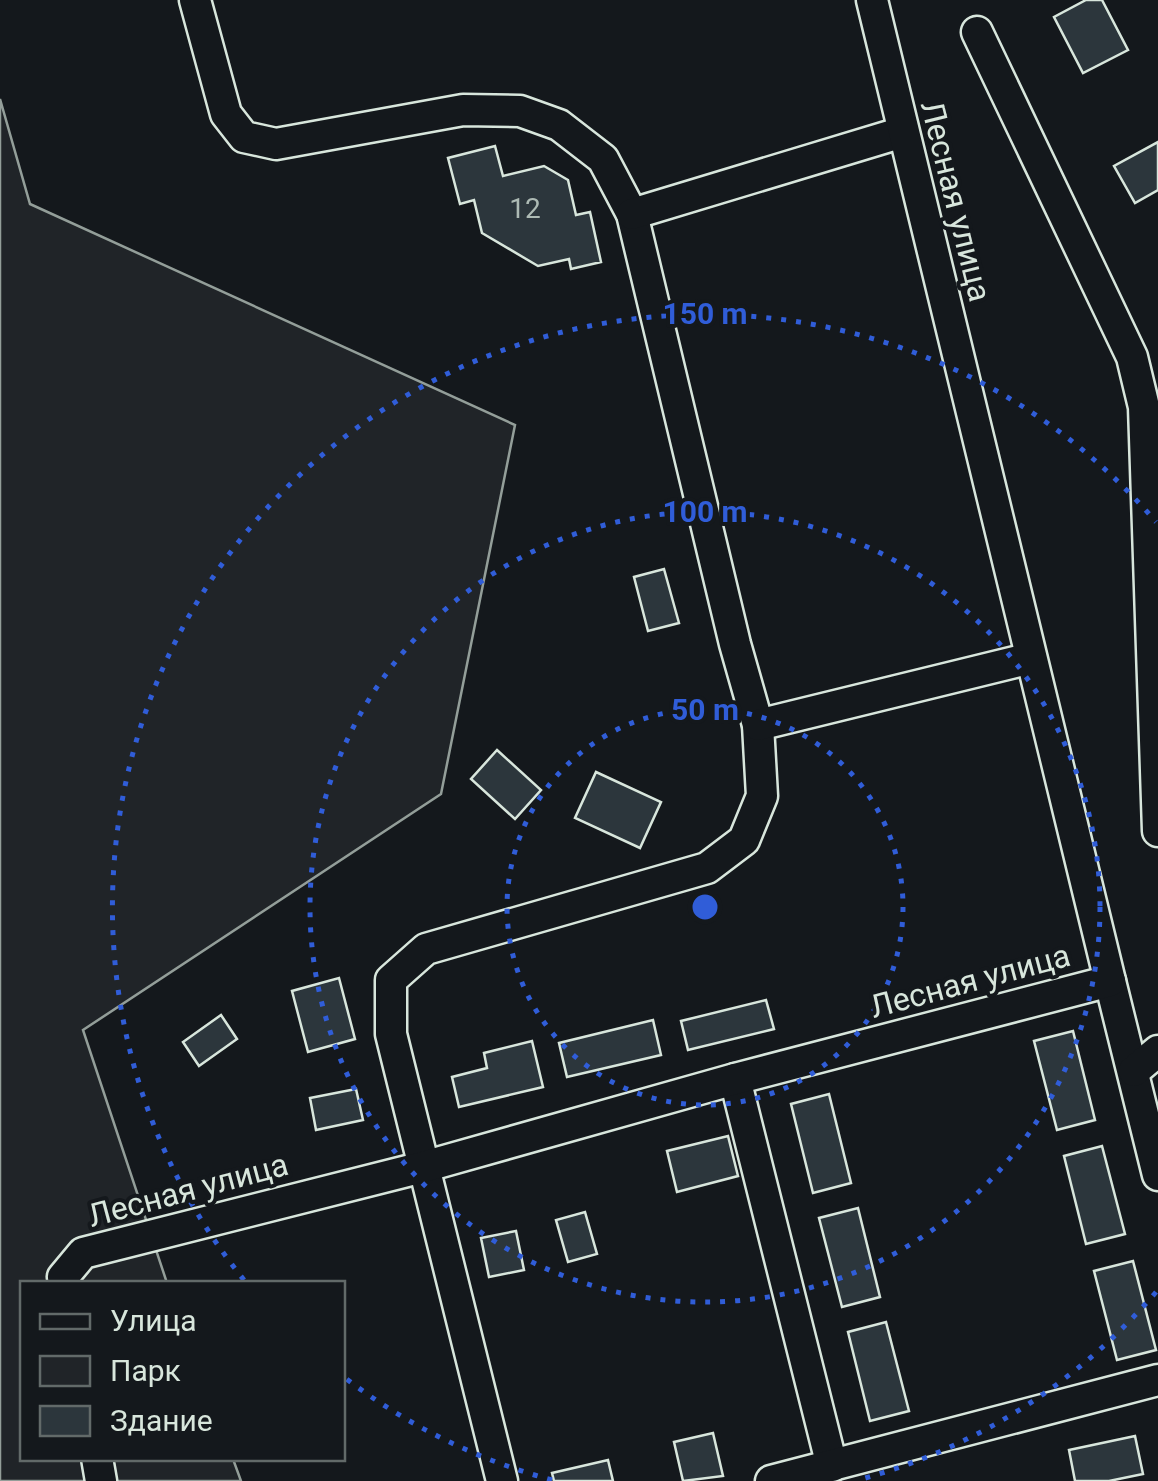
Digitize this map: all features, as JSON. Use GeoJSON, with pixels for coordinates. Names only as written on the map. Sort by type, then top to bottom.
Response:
{"type":"FeatureCollection","features":[{"type":"Feature","properties":{"kind":"street"},"geometry":{"type":"LineString","coordinates":[[194,0],[226,114],[244,137],[276,144],[462,110],[520,111],[559,125],[603,160],[632,214],[758,725],[762,796],[744,840],[707,868],[426,949],[392,980],[392,1034],[502,1481]]}},
{"type":"Feature","properties":{"kind":"street","name":"Лесная улица"},"geometry":{"type":"LineString","coordinates":[[65,1281],[64,1276],[83,1252],[423,1167],[735,1079],[1110,981],[872,0]]}},
{"type":"Feature","properties":{"kind":"street"},"geometry":{"type":"LineString","coordinates":[[977,32],[1132,357],[1144,407],[1158,831]]}},
{"type":"Feature","properties":{"kind":"street"},"geometry":{"type":"LineString","coordinates":[[632,214],[904,132]]}},
{"type":"Feature","properties":{"kind":"street"},"geometry":{"type":"LineString","coordinates":[[758,725],[1031,658]]}},
{"type":"Feature","properties":{"kind":"street"},"geometry":{"type":"LineString","coordinates":[[1110,981],[1158,1175]]}},
{"type":"Feature","properties":{"kind":"street"},"geometry":{"type":"LineString","coordinates":[[1134,1071],[1158,1051]]}},
{"type":"Feature","properties":{"kind":"street"},"geometry":{"type":"LineString","coordinates":[[735,1079],[832,1466]]}},
{"type":"Feature","properties":{"kind":"street"},"geometry":{"type":"LineString","coordinates":[[771,1481],[1158,1380]]}},
{"type":"Feature","properties":{"kind":"green space"},"geometry":{"type":"Polygon","coordinates":[[[0,99],[30,204],[515,425],[441,794],[83,1030],[166,1281],[20,1281],[20,1461],[234,1461],[241,1481],[0,1481],[0,99]]]}},
{"type":"Feature","properties":{"kind":"building"},"geometry":{"type":"Polygon","coordinates":[[[1086,0],[1102,0],[1128,50],[1083,73],[1054,17],[1086,0]]]}},
{"type":"Feature","properties":{"kind":"building"},"geometry":{"type":"Polygon","coordinates":[[[1158,142],[1158,190],[1135,203],[1114,166],[1158,142]]]}},
{"type":"Feature","properties":{"kind":"building"},"geometry":{"type":"Polygon","coordinates":[[[495,146],[503,176],[544,166],[568,180],[576,215],[590,212],[601,262],[571,269],[569,259],[538,266],[482,233],[474,200],[460,204],[448,158],[495,146]]]}},
{"type":"Feature","properties":{"kind":"building"},"geometry":{"type":"Polygon","coordinates":[[[664,569],[679,623],[648,631],[634,577],[664,569]]]}},
{"type":"Feature","properties":{"kind":"building"},"geometry":{"type":"Polygon","coordinates":[[[497,750],[541,790],[515,819],[471,779],[497,750]]]}},
{"type":"Feature","properties":{"kind":"building"},"geometry":{"type":"Polygon","coordinates":[[[596,772],[661,802],[640,848],[575,818],[596,772]]]}},
{"type":"Feature","properties":{"kind":"building"},"geometry":{"type":"Polygon","coordinates":[[[339,978],[355,1039],[308,1052],[292,991],[339,978]]]}},
{"type":"Feature","properties":{"kind":"building"},"geometry":{"type":"Polygon","coordinates":[[[766,1000],[774,1029],[688,1050],[681,1021],[766,1000]]]}},
{"type":"Feature","properties":{"kind":"building"},"geometry":{"type":"Polygon","coordinates":[[[221,1015],[237,1039],[199,1066],[183,1042],[221,1015]]]}},
{"type":"Feature","properties":{"kind":"building"},"geometry":{"type":"Polygon","coordinates":[[[653,1020],[661,1055],[567,1077],[559,1043],[653,1020]]]}},
{"type":"Feature","properties":{"kind":"building"},"geometry":{"type":"Polygon","coordinates":[[[1073,1031],[1095,1120],[1057,1130],[1034,1041],[1073,1031]]]}},
{"type":"Feature","properties":{"kind":"building"},"geometry":{"type":"Polygon","coordinates":[[[532,1041],[543,1087],[459,1107],[452,1077],[487,1068],[484,1053],[532,1041]]]}},
{"type":"Feature","properties":{"kind":"building"},"geometry":{"type":"Polygon","coordinates":[[[356,1089],[363,1120],[316,1130],[310,1098],[356,1089]]]}},
{"type":"Feature","properties":{"kind":"building"},"geometry":{"type":"Polygon","coordinates":[[[829,1094],[851,1183],[813,1193],[791,1104],[829,1094]]]}},
{"type":"Feature","properties":{"kind":"building"},"geometry":{"type":"Polygon","coordinates":[[[728,1136],[738,1176],[677,1192],[667,1151],[728,1136]]]}},
{"type":"Feature","properties":{"kind":"building"},"geometry":{"type":"Polygon","coordinates":[[[1102,1146],[1125,1234],[1086,1244],[1064,1156],[1102,1146]]]}},
{"type":"Feature","properties":{"kind":"building"},"geometry":{"type":"Polygon","coordinates":[[[858,1208],[880,1297],[842,1307],[819,1218],[858,1208]]]}},
{"type":"Feature","properties":{"kind":"building"},"geometry":{"type":"Polygon","coordinates":[[[585,1212],[597,1254],[568,1262],[556,1220],[585,1212]]]}},
{"type":"Feature","properties":{"kind":"building"},"geometry":{"type":"Polygon","coordinates":[[[516,1231],[524,1270],[489,1277],[481,1238],[516,1231]]]}},
{"type":"Feature","properties":{"kind":"building"},"geometry":{"type":"Polygon","coordinates":[[[1133,1261],[1156,1350],[1117,1360],[1094,1271],[1133,1261]]]}},
{"type":"Feature","properties":{"kind":"building"},"geometry":{"type":"Polygon","coordinates":[[[886,1322],[909,1411],[870,1421],[848,1332],[886,1322]]]}},
{"type":"Feature","properties":{"kind":"building"},"geometry":{"type":"Polygon","coordinates":[[[713,1433],[723,1476],[683,1481],[674,1442],[713,1433]]]}},
{"type":"Feature","properties":{"kind":"building"},"geometry":{"type":"Polygon","coordinates":[[[1135,1436],[1143,1474],[1109,1481],[1075,1481],[1069,1450],[1135,1436]]]}},
{"type":"Feature","properties":{"kind":"building"},"geometry":{"type":"Polygon","coordinates":[[[608,1460],[613,1481],[554,1481],[552,1473],[608,1460]]]}}]}
